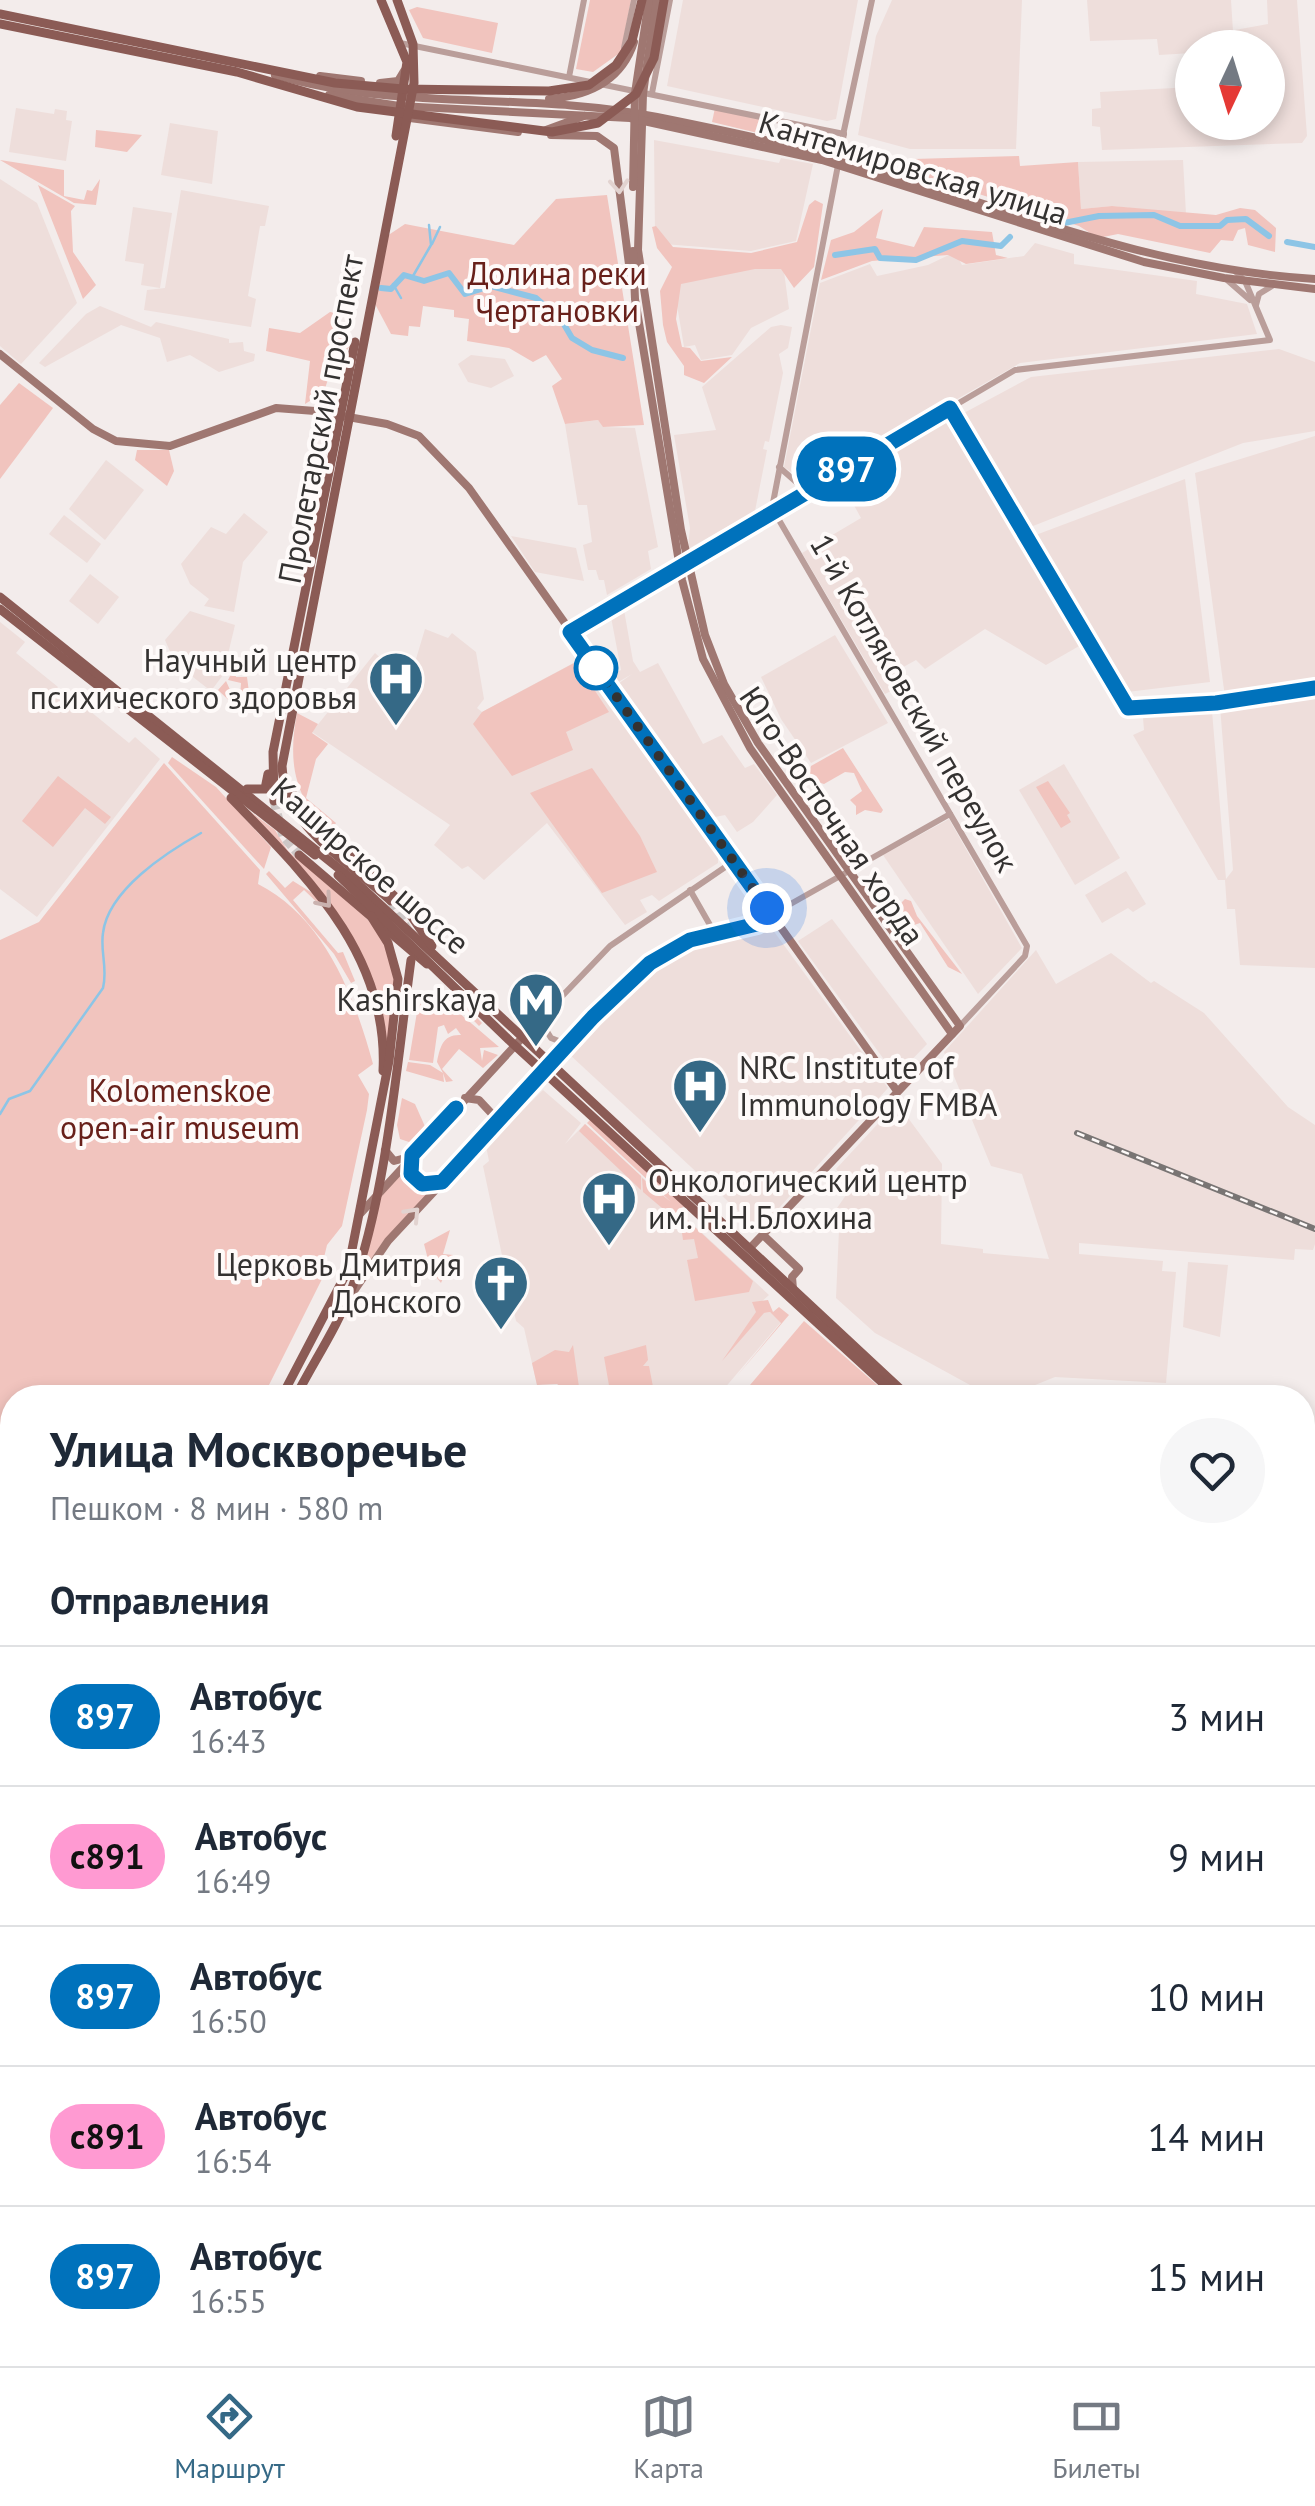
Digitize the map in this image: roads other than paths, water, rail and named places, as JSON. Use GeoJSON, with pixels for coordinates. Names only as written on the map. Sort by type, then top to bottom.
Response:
{"type":"FeatureCollection","features":[{"type":"Feature","properties":{"kind":"main road","name":"Пролетарский проспект"},"geometry":{"type":"LineString","coordinates":[[381,0],[411,64]]}},
{"type":"Feature","properties":{"kind":"main road","name":"Пролетарский проспект"},"geometry":{"type":"LineString","coordinates":[[319,839],[289,802],[283,752],[403,118],[414,44],[396,0]]}},
{"type":"Feature","properties":{"kind":"main road"},"geometry":{"type":"LineString","coordinates":[[456,124],[444,118],[439,106],[444,96],[459,93],[548,98],[593,90],[623,65],[649,0]]}},
{"type":"Feature","properties":{"kind":"main road"},"geometry":{"type":"LineString","coordinates":[[636,142],[649,0]]}},
{"type":"Feature","properties":{"kind":"main road"},"geometry":{"type":"LineString","coordinates":[[187,50],[300,93],[552,132],[598,123],[624,107],[643,84],[654,58],[667,0]]}},
{"type":"Feature","properties":{"kind":"main road"},"geometry":{"type":"LineString","coordinates":[[0,14],[320,76],[386,83],[399,80],[411,64]]}},
{"type":"Feature","properties":{"kind":"main road"},"geometry":{"type":"LineString","coordinates":[[0,24],[239,68],[403,89],[576,89],[616,64],[637,27]]}},
{"type":"Feature","properties":{"kind":"main road"},"geometry":{"type":"LineString","coordinates":[[377,103],[495,104]]}},
{"type":"Feature","properties":{"kind":"main road","name":"Кантемировская улица"},"geometry":{"type":"LineString","coordinates":[[495,104],[609,115],[822,157],[840,154],[860,168],[1083,245],[1224,278],[1315,289]]}},
{"type":"Feature","properties":{"kind":"main road","name":"Кантемировская улица"},"geometry":{"type":"LineString","coordinates":[[495,104],[631,112],[822,157]]}},
{"type":"Feature","properties":{"kind":"main road"},"geometry":{"type":"LineString","coordinates":[[526,133],[584,116],[609,115]]}},
{"type":"Feature","properties":{"kind":"main road"},"geometry":{"type":"LineString","coordinates":[[403,118],[526,133],[598,136],[614,148],[635,299]]}},
{"type":"Feature","properties":{"kind":"main road","name":"Юго-Восточная хорда"},"geometry":{"type":"LineString","coordinates":[[636,142],[635,299],[684,564],[705,635],[739,712],[952,1034]]}},
{"type":"Feature","properties":{"kind":"main road","name":"Юго-Восточная хорда"},"geometry":{"type":"LineString","coordinates":[[636,142],[642,299],[684,564]]}},
{"type":"Feature","properties":{"kind":"main road","name":"Кантемировская улица"},"geometry":{"type":"LineString","coordinates":[[860,168],[1099,242],[1235,271],[1315,279]]}},
{"type":"Feature","properties":{"kind":"main road"},"geometry":{"type":"LineString","coordinates":[[0,354],[94,429],[124,443],[176,445],[276,408],[345,416],[419,436],[448,462],[898,1091]]}},
{"type":"Feature","properties":{"kind":"main road"},"geometry":{"type":"LineString","coordinates":[[328,413],[347,402],[363,420]]}},
{"type":"Feature","properties":{"kind":"main road"},"geometry":{"type":"LineString","coordinates":[[328,413],[342,433],[363,420]]}},
{"type":"Feature","properties":{"kind":"main road","name":"Пролетарский проспект"},"geometry":{"type":"LineString","coordinates":[[270,804],[273,752],[290,664],[342,433]]}},
{"type":"Feature","properties":{"kind":"main road","name":"Каширское шоссе"},"geometry":{"type":"LineString","coordinates":[[0,596],[237,784],[270,804],[442,961],[518,1042]]}},
{"type":"Feature","properties":{"kind":"main road","name":"Каширское шоссе"},"geometry":{"type":"LineString","coordinates":[[0,609],[211,778],[310,850],[452,984]]}},
{"type":"Feature","properties":{"kind":"main road"},"geometry":{"type":"LineString","coordinates":[[237,784],[254,792],[266,787],[270,740],[290,664]]}},
{"type":"Feature","properties":{"kind":"main road"},"geometry":{"type":"LineString","coordinates":[[283,752],[289,786],[302,811],[396,895],[442,961]]}},
{"type":"Feature","properties":{"kind":"main road"},"geometry":{"type":"LineString","coordinates":[[211,778],[324,899],[356,947],[374,989],[382,1028],[380,1106]]}},
{"type":"Feature","properties":{"kind":"main road"},"geometry":{"type":"LineString","coordinates":[[270,804],[319,839]]}},
{"type":"Feature","properties":{"kind":"main road","name":"Каширское шоссе"},"geometry":{"type":"LineString","coordinates":[[319,839],[391,901]]}},
{"type":"Feature","properties":{"kind":"main road","name":"Каширское шоссе"},"geometry":{"type":"LineString","coordinates":[[299,855],[549,1068],[750,1253],[886,1385]]}},
{"type":"Feature","properties":{"kind":"main road","name":"Юго-Восточная хорда"},"geometry":{"type":"LineString","coordinates":[[844,873],[960,1026]]}},
{"type":"Feature","properties":{"kind":"main road"},"geometry":{"type":"LineString","coordinates":[[288,1385],[342,1286],[380,1106],[398,979],[388,943],[370,916]]}},
{"type":"Feature","properties":{"kind":"main road"},"geometry":{"type":"LineString","coordinates":[[346,1304],[374,1198],[410,960]]}},
{"type":"Feature","properties":{"kind":"main road"},"geometry":{"type":"LineString","coordinates":[[750,1253],[960,1026]]}},
{"type":"Feature","properties":{"kind":"main road"},"geometry":{"type":"LineString","coordinates":[[359,1215],[518,1042]]}},
{"type":"Feature","properties":{"kind":"main road"},"geometry":{"type":"LineString","coordinates":[[302,1385],[346,1304],[388,1241],[549,1068]]}},
{"type":"Feature","properties":{"kind":"main road"},"geometry":{"type":"LineString","coordinates":[[465,1098],[479,1100],[491,1112],[494,1122],[489,1132]]}},
{"type":"Feature","properties":{"kind":"main road"},"geometry":{"type":"LineString","coordinates":[[384,1136],[390,1160],[402,1161],[412,1155]]}},
{"type":"Feature","properties":{"kind":"main road"},"geometry":{"type":"LineString","coordinates":[[412,1155],[410,1170],[417,1181],[430,1186],[442,1182]]}},
{"type":"Feature","properties":{"kind":"main road"},"geometry":{"type":"LineString","coordinates":[[364,1181],[370,1188],[376,1182]]}},
{"type":"Feature","properties":{"kind":"main road"},"geometry":{"type":"LineString","coordinates":[[763,1236],[798,1270],[792,1277],[792,1289]]}},
{"type":"Feature","properties":{"kind":"main road","name":"Каширское шоссе"},"geometry":{"type":"LineString","coordinates":[[750,1253],[896,1385]]}},
{"type":"Feature","properties":{"kind":"street"},"geometry":{"type":"LineString","coordinates":[[569,76],[584,0]]}},
{"type":"Feature","properties":{"kind":"street"},"geometry":{"type":"LineString","coordinates":[[589,80],[613,76],[626,42],[634,0]]}},
{"type":"Feature","properties":{"kind":"street"},"geometry":{"type":"LineString","coordinates":[[652,93],[667,0]]}},
{"type":"Feature","properties":{"kind":"street","name":"1-й Котляковский переулок"},"geometry":{"type":"LineString","coordinates":[[872,0],[779,461],[773,511],[1024,941],[1024,956],[960,1026]]}},
{"type":"Feature","properties":{"kind":"street","name":"Кантемировская улица"},"geometry":{"type":"LineString","coordinates":[[400,42],[844,134]]}},
{"type":"Feature","properties":{"kind":"street"},"geometry":{"type":"LineString","coordinates":[[626,42],[626,56],[637,65],[652,62],[661,50]]}},
{"type":"Feature","properties":{"kind":"street"},"geometry":{"type":"LineString","coordinates":[[411,64],[422,52],[440,50]]}},
{"type":"Feature","properties":{"kind":"street"},"geometry":{"type":"LineString","coordinates":[[846,154],[860,168],[846,171],[834,180],[822,157],[846,154]]}},
{"type":"Feature","properties":{"kind":"street"},"geometry":{"type":"LineString","coordinates":[[1235,271],[1245,281],[1266,340]]}},
{"type":"Feature","properties":{"kind":"street"},"geometry":{"type":"LineString","coordinates":[[1224,278],[1249,299],[1266,340]]}},
{"type":"Feature","properties":{"kind":"street"},"geometry":{"type":"LineString","coordinates":[[1256,306],[1262,291],[1277,286]]}},
{"type":"Feature","properties":{"kind":"street"},"geometry":{"type":"LineString","coordinates":[[570,632],[1023,367],[1266,340]]}},
{"type":"Feature","properties":{"kind":"street"},"geometry":{"type":"LineString","coordinates":[[779,461],[782,473],[803,488],[814,487]]}},
{"type":"Feature","properties":{"kind":"street"},"geometry":{"type":"LineString","coordinates":[[549,1068],[650,963],[690,940],[774,918],[844,873],[950,814]]}},
{"type":"Feature","properties":{"kind":"street"},"geometry":{"type":"LineString","coordinates":[[518,1042],[610,946],[734,861]]}},
{"type":"Feature","properties":{"kind":"street"},"geometry":{"type":"LineString","coordinates":[[690,890],[714,932]]}},
{"type":"Feature","properties":{"kind":"street"},"geometry":{"type":"LineString","coordinates":[[540,1018],[540,1026],[552,1038],[570,1045]]}},
{"type":"Feature","properties":{"kind":"waterway"},"geometry":{"type":"LineString","coordinates":[[1064,223],[1099,216],[1154,215],[1180,226],[1220,226],[1227,220],[1246,219],[1269,236]]}},
{"type":"Feature","properties":{"kind":"waterway"},"geometry":{"type":"LineString","coordinates":[[413,276],[431,245],[429,225]]}},
{"type":"Feature","properties":{"kind":"waterway"},"geometry":{"type":"LineString","coordinates":[[432,244],[440,227]]}},
{"type":"Feature","properties":{"kind":"waterway"},"geometry":{"type":"LineString","coordinates":[[835,255],[875,249],[880,258],[916,260],[962,241],[1001,246],[1010,237]]}},
{"type":"Feature","properties":{"kind":"waterway"},"geometry":{"type":"LineString","coordinates":[[1287,242],[1315,247]]}},
{"type":"Feature","properties":{"kind":"waterway"},"geometry":{"type":"LineString","coordinates":[[381,288],[391,289],[404,275],[424,281],[449,273],[465,294],[491,286],[536,298],[562,321],[572,338],[592,350],[623,358]]}},
{"type":"Feature","properties":{"kind":"waterway"},"geometry":{"type":"LineString","coordinates":[[393,284],[401,298]]}},
{"type":"Feature","properties":{"kind":"waterway"},"geometry":{"type":"LineString","coordinates":[[0,1114],[9,1099],[30,1091],[103,988],[103,933],[116,902],[141,874],[201,833]]}},
{"type":"Feature","properties":{"kind":"tunnel"},"geometry":{"type":"LineString","coordinates":[[274,801],[283,836],[299,855]]}},
{"type":"Feature","properties":{"kind":"tunnel"},"geometry":{"type":"LineString","coordinates":[[391,901],[409,932]]}},
{"type":"Feature","properties":{"kind":"railway"},"geometry":{"type":"LineString","coordinates":[[1077,1133],[1315,1229]]}},
{"type":"Feature","properties":{"kind":"place","name":"Научный центр психического здоровья"},"geometry":{"type":"Point","coordinates":[396,728]}},
{"type":"Feature","properties":{"kind":"place","name":"Kashirskaya"},"geometry":{"type":"Point","coordinates":[536,1049]}},
{"type":"Feature","properties":{"kind":"place","name":"NRC Institute of Immunology FMBA"},"geometry":{"type":"Point","coordinates":[700,1135]}},
{"type":"Feature","properties":{"kind":"place","name":"Онкологический центр им. Н.Н.Блохина"},"geometry":{"type":"Point","coordinates":[609,1248]}},
{"type":"Feature","properties":{"kind":"place","name":"Церковь Дмитрия Донского"},"geometry":{"type":"Point","coordinates":[501,1332]}},
{"type":"Feature","properties":{"kind":"park label","name":"Долина реки Чертановки"},"geometry":{"type":"Point","coordinates":[557,292]}},
{"type":"Feature","properties":{"kind":"park label","name":"Kolomenskoe open-air museum"},"geometry":{"type":"Point","coordinates":[180,1110]}}]}
